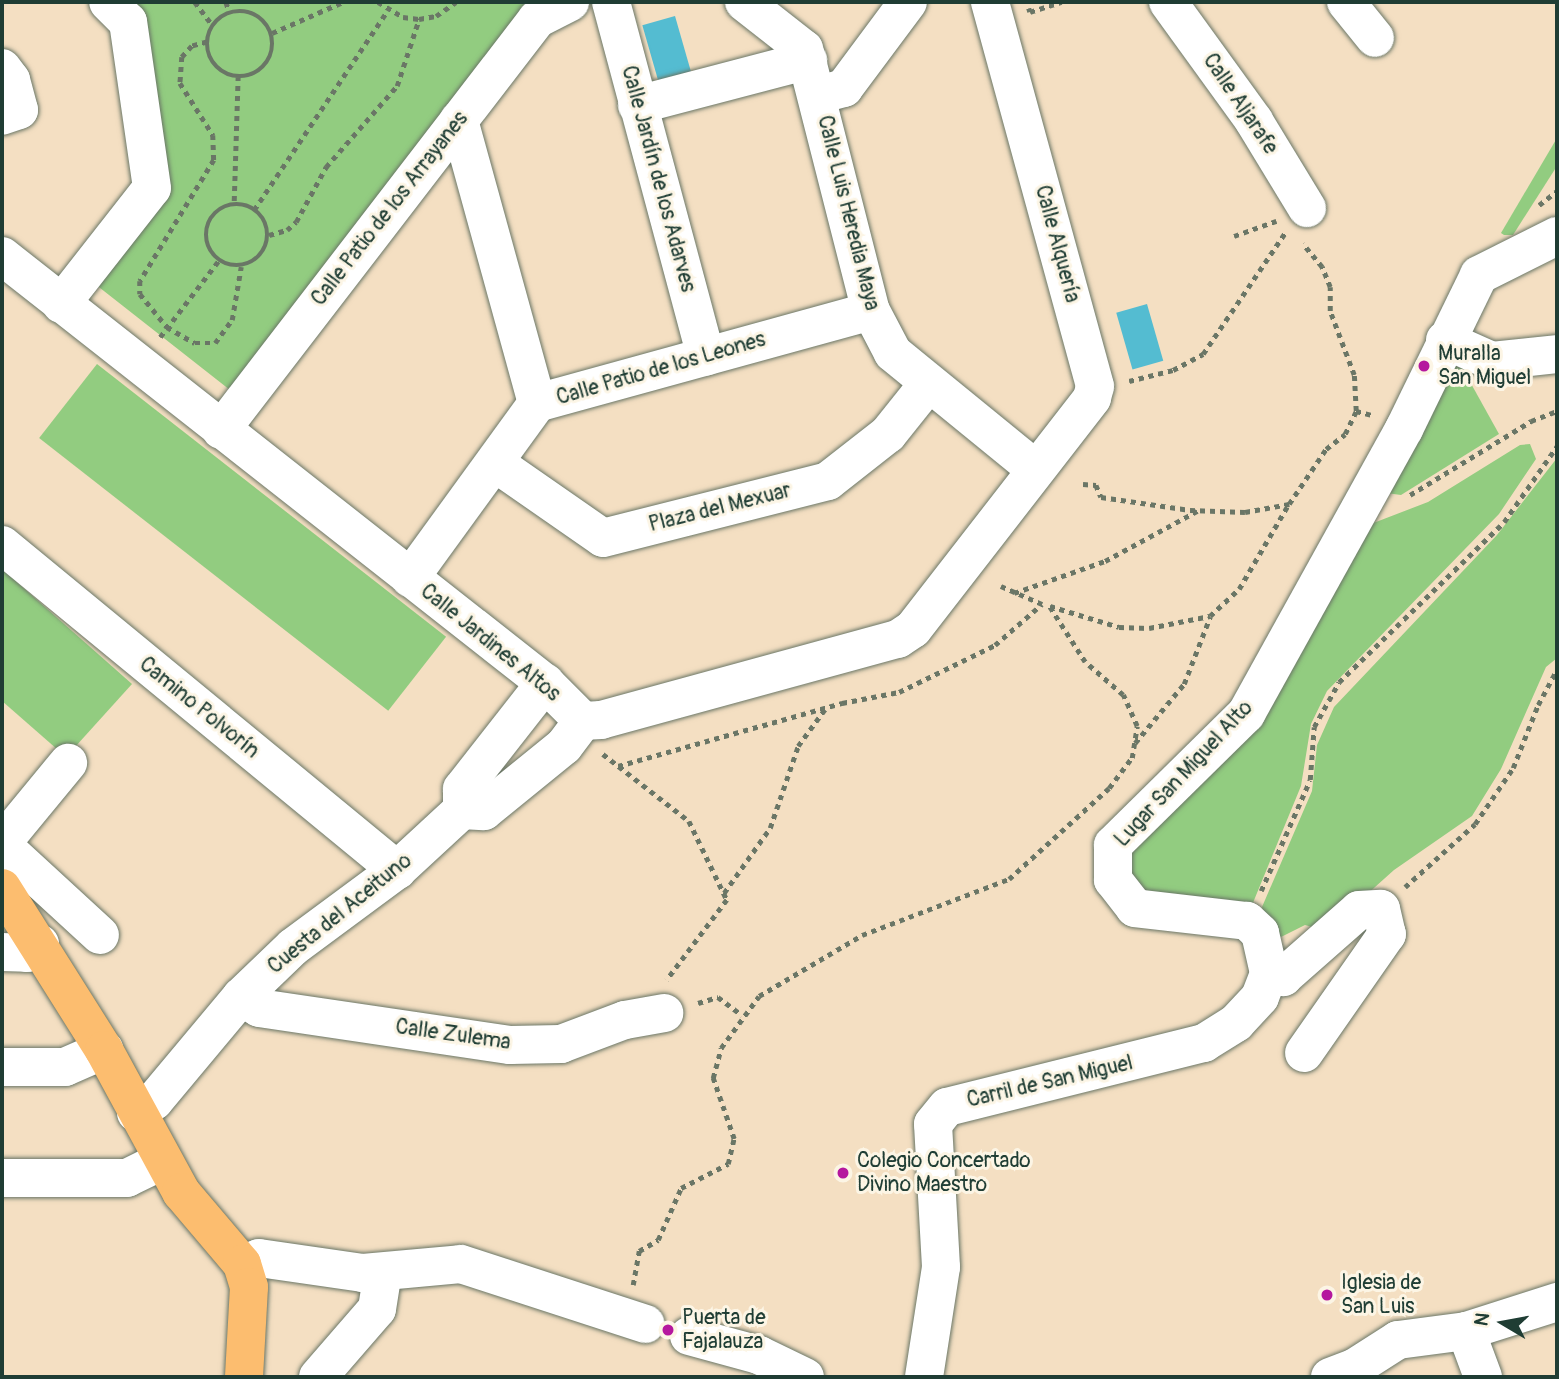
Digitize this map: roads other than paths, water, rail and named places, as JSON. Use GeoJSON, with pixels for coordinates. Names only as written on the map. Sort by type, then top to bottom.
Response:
{"type":"FeatureCollection","features":[{"type":"Feature","properties":{"kind":"main road"},"geometry":{"type":"LineString","coordinates":[[2,888],[40,944],[104,1050],[181,1192],[242,1264],[249,1287],[244,1377]]}},
{"type":"Feature","properties":{"kind":"street"},"geometry":{"type":"LineString","coordinates":[[61,304],[152,188],[128,22],[108,2]]}},
{"type":"Feature","properties":{"kind":"street","name":"Calle Patio de los Arrayanes"},"geometry":{"type":"LineString","coordinates":[[220,430],[537,19],[570,2]]}},
{"type":"Feature","properties":{"kind":"street","name":"Calle Jardín de los Adarves"},"geometry":{"type":"LineString","coordinates":[[611,2],[706,356]]}},
{"type":"Feature","properties":{"kind":"street","name":"Calle Luis Heredia Maya"},"geometry":{"type":"LineString","coordinates":[[744,2],[804,49],[871,311],[893,353],[1035,469]]}},
{"type":"Feature","properties":{"kind":"street","name":"Calle Luis Heredia Maya"},"geometry":{"type":"LineString","coordinates":[[813,78],[844,88],[908,2]]}},
{"type":"Feature","properties":{"kind":"street","name":"Calle Aljarafe"},"geometry":{"type":"LineString","coordinates":[[1168,2],[1255,121],[1294,214]]}},
{"type":"Feature","properties":{"kind":"street"},"geometry":{"type":"LineString","coordinates":[[1346,2],[1375,38]]}},
{"type":"Feature","properties":{"kind":"street","name":"Calle Alquería"},"geometry":{"type":"LineString","coordinates":[[1005,5],[1095,386],[1092,398],[1035,469]]}},
{"type":"Feature","properties":{"kind":"street"},"geometry":{"type":"LineString","coordinates":[[2,68],[11,80],[19,110],[2,116]]}},
{"type":"Feature","properties":{"kind":"street"},"geometry":{"type":"LineString","coordinates":[[637,105],[813,78]]}},
{"type":"Feature","properties":{"kind":"street"},"geometry":{"type":"LineString","coordinates":[[458,120],[537,403]]}},
{"type":"Feature","properties":{"kind":"street","name":"Lugar San Miguel Alto"},"geometry":{"type":"LineString","coordinates":[[1269,974],[1260,933],[1247,921],[1135,908],[1113,880],[1113,845],[1246,714],[1364,500],[1479,275],[1539,252],[1557,236]]}},
{"type":"Feature","properties":{"kind":"street","name":"Calle Jardines Altos"},"geometry":{"type":"LineString","coordinates":[[2,256],[545,683],[591,736]]}},
{"type":"Feature","properties":{"kind":"street","name":"Calle Patio de los Leones"},"geometry":{"type":"LineString","coordinates":[[410,578],[537,403],[871,311]]}},
{"type":"Feature","properties":{"kind":"street"},"geometry":{"type":"LineString","coordinates":[[1445,340],[1492,361],[1557,354]]}},
{"type":"Feature","properties":{"kind":"street","name":"Plaza del Mexuar"},"geometry":{"type":"LineString","coordinates":[[495,463],[603,538],[828,481],[888,434],[928,384]]}},
{"type":"Feature","properties":{"kind":"street"},"geometry":{"type":"LineString","coordinates":[[591,736],[695,695],[898,639],[913,629],[1035,469]]}},
{"type":"Feature","properties":{"kind":"street","name":"Camino Polvorín"},"geometry":{"type":"LineString","coordinates":[[2,545],[397,870]]}},
{"type":"Feature","properties":{"kind":"street"},"geometry":{"type":"LineString","coordinates":[[463,810],[462,789],[545,683]]}},
{"type":"Feature","properties":{"kind":"street","name":"Cuesta del Aceituno"},"geometry":{"type":"LineString","coordinates":[[136,1113],[154,1101],[241,997],[321,924],[397,870],[463,810],[484,811],[564,746],[591,736]]}},
{"type":"Feature","properties":{"kind":"street"},"geometry":{"type":"LineString","coordinates":[[68,763],[2,844],[100,935]]}},
{"type":"Feature","properties":{"kind":"street"},"geometry":{"type":"LineString","coordinates":[[1269,974],[1283,977],[1359,910],[1381,909],[1387,934],[1304,1053]]}},
{"type":"Feature","properties":{"kind":"street"},"geometry":{"type":"LineString","coordinates":[[2,952],[27,953],[40,944]]}},
{"type":"Feature","properties":{"kind":"street","name":"Carril de San Miguel"},"geometry":{"type":"LineString","coordinates":[[924,1377],[941,1267],[933,1124],[947,1107],[1204,1044],[1236,1023],[1260,997],[1269,974]]}},
{"type":"Feature","properties":{"kind":"street","name":"Calle Zulema"},"geometry":{"type":"LineString","coordinates":[[241,997],[259,1008],[510,1045],[561,1044],[625,1020],[661,1002]]}},
{"type":"Feature","properties":{"kind":"street"},"geometry":{"type":"LineString","coordinates":[[2,1067],[65,1068],[104,1050]]}},
{"type":"Feature","properties":{"kind":"street"},"geometry":{"type":"LineString","coordinates":[[2,1178],[127,1178],[162,1161]]}},
{"type":"Feature","properties":{"kind":"street"},"geometry":{"type":"LineString","coordinates":[[242,1264],[259,1258],[383,1272],[461,1264],[637,1321]]}},
{"type":"Feature","properties":{"kind":"street"},"geometry":{"type":"LineString","coordinates":[[318,1377],[377,1309],[383,1272]]}},
{"type":"Feature","properties":{"kind":"street"},"geometry":{"type":"LineString","coordinates":[[1330,1377],[1354,1368],[1398,1339],[1466,1331],[1557,1302]]}},
{"type":"Feature","properties":{"kind":"street"},"geometry":{"type":"LineString","coordinates":[[1466,1331],[1483,1377]]}},
{"type":"Feature","properties":{"kind":"street"},"geometry":{"type":"LineString","coordinates":[[689,1336],[758,1355],[805,1377]]}},
{"type":"Feature","properties":{"kind":"water"},"geometry":{"type":"Polygon","coordinates":[[[675,16],[691,72],[658,81],[642,25],[675,16]]]}},
{"type":"Feature","properties":{"kind":"water"},"geometry":{"type":"Polygon","coordinates":[[[1147,304],[1163,361],[1133,370],[1116,313],[1147,304]]]}},
{"type":"Feature","properties":{"kind":"place","name":"Muralla San Miguel"},"geometry":{"type":"Point","coordinates":[1424,366]}},
{"type":"Feature","properties":{"kind":"place","name":"Colegio Concertado Divino Maestro"},"geometry":{"type":"Point","coordinates":[843,1173]}},
{"type":"Feature","properties":{"kind":"place","name":"Iglesia de San Luis"},"geometry":{"type":"Point","coordinates":[1327,1295]}},
{"type":"Feature","properties":{"kind":"place","name":"Puerta de Fajalauza"},"geometry":{"type":"Point","coordinates":[668,1330]}}]}
